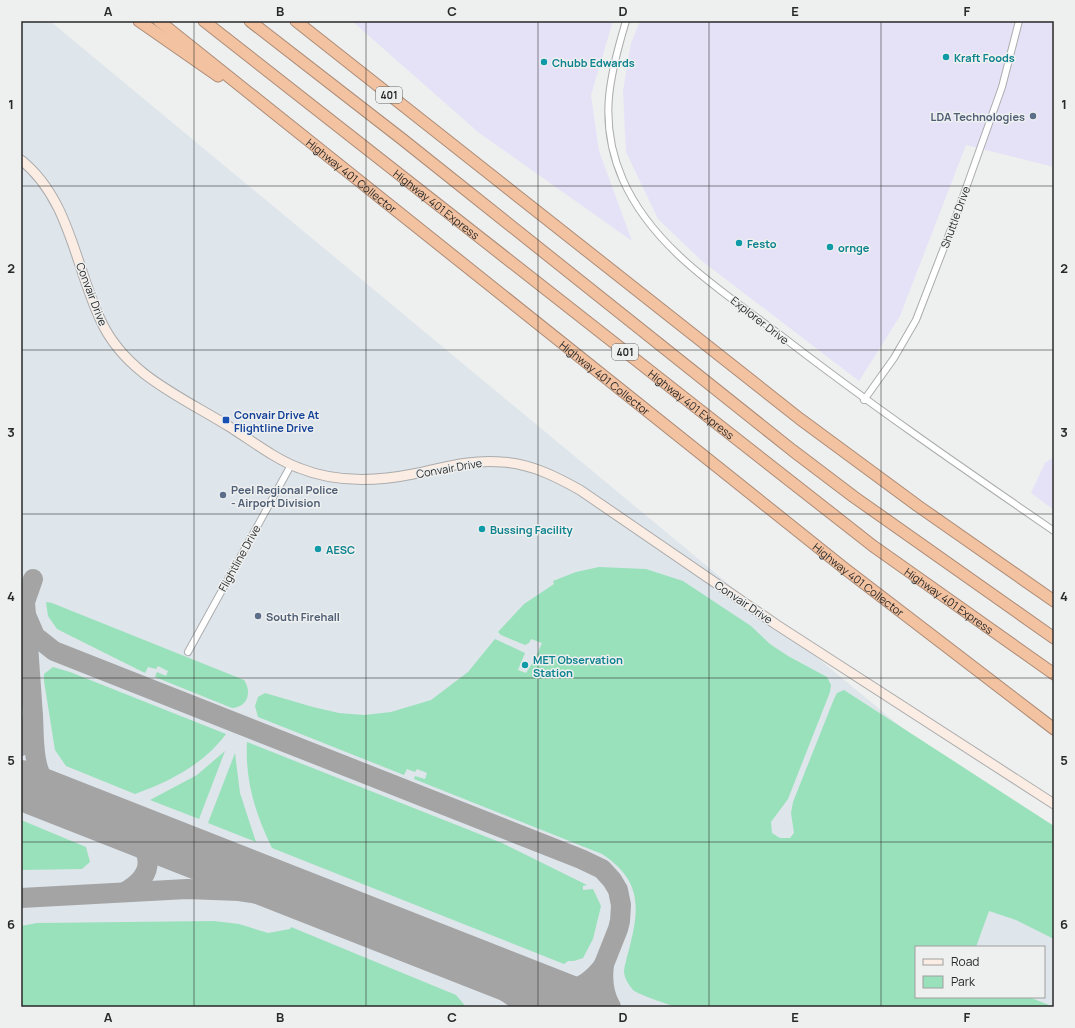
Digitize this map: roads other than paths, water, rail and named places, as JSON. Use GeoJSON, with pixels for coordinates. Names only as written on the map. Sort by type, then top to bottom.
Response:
{"type":"FeatureCollection","features":[{"type":"Feature","properties":{"kind":"highway"},"geometry":{"type":"LineString","coordinates":[[139,21],[273,113]]}},
{"type":"Feature","properties":{"kind":"highway","name":"Highway 401 Collector"},"geometry":{"type":"LineString","coordinates":[[159,21],[612,381],[844,568],[1054,729]]}},
{"type":"Feature","properties":{"kind":"highway","name":"Highway 401 Express"},"geometry":{"type":"LineString","coordinates":[[204,21],[873,546],[1054,674]]}},
{"type":"Feature","properties":{"kind":"highway","name":"401"},"geometry":{"type":"LineString","coordinates":[[250,21],[860,502],[1054,638]]}},
{"type":"Feature","properties":{"kind":"highway","name":"401"},"geometry":{"type":"LineString","coordinates":[[296,21],[800,419],[918,506],[1054,601]]}},
{"type":"Feature","properties":{"kind":"highway"},"geometry":{"type":"LineString","coordinates":[[300,21],[313,34]]}},
{"type":"Feature","properties":{"kind":"street","name":"Explorer Drive"},"geometry":{"type":"LineString","coordinates":[[626,21],[613,66],[609,97],[608,125],[614,153],[622,178],[641,214],[662,241],[685,262],[864,400],[1054,531]]}},
{"type":"Feature","properties":{"kind":"street","name":"Shuttle Drive"},"geometry":{"type":"LineString","coordinates":[[864,400],[894,358],[916,320],[955,219],[1002,87],[1019,21]]}},
{"type":"Feature","properties":{"kind":"street","name":"Convair Drive"},"geometry":{"type":"LineString","coordinates":[[21,160],[46,187],[58,207],[95,309],[108,334],[123,354],[137,368],[157,384],[291,465],[338,479],[360,481],[380,480],[451,466],[490,461],[514,463],[549,473],[580,490],[777,624],[1054,804]]}},
{"type":"Feature","properties":{"kind":"street","name":"Flightline Drive"},"geometry":{"type":"LineString","coordinates":[[188,652],[291,465]]}},
{"type":"Feature","properties":{"kind":"place","name":"Kraft Foods"},"geometry":{"type":"Point","coordinates":[946,57]}},
{"type":"Feature","properties":{"kind":"place","name":"Chubb Edwards"},"geometry":{"type":"Point","coordinates":[544,62]}},
{"type":"Feature","properties":{"kind":"place","name":"LDA Technologies"},"geometry":{"type":"Point","coordinates":[1033,116]}},
{"type":"Feature","properties":{"kind":"place","name":"Festo"},"geometry":{"type":"Point","coordinates":[739,243]}},
{"type":"Feature","properties":{"kind":"place","name":"ornge"},"geometry":{"type":"Point","coordinates":[830,247]}},
{"type":"Feature","properties":{"kind":"place","name":"Convair Drive At Flightline Drive"},"geometry":{"type":"Point","coordinates":[226,420]}},
{"type":"Feature","properties":{"kind":"place","name":"Peel Regional Police - Airport Division"},"geometry":{"type":"Point","coordinates":[223,495]}},
{"type":"Feature","properties":{"kind":"place","name":"Bussing Facility"},"geometry":{"type":"Point","coordinates":[482,529]}},
{"type":"Feature","properties":{"kind":"place","name":"AESC"},"geometry":{"type":"Point","coordinates":[318,549]}},
{"type":"Feature","properties":{"kind":"place","name":"South Firehall"},"geometry":{"type":"Point","coordinates":[258,616]}},
{"type":"Feature","properties":{"kind":"place","name":"MET Observation Station"},"geometry":{"type":"Point","coordinates":[525,665]}}]}
